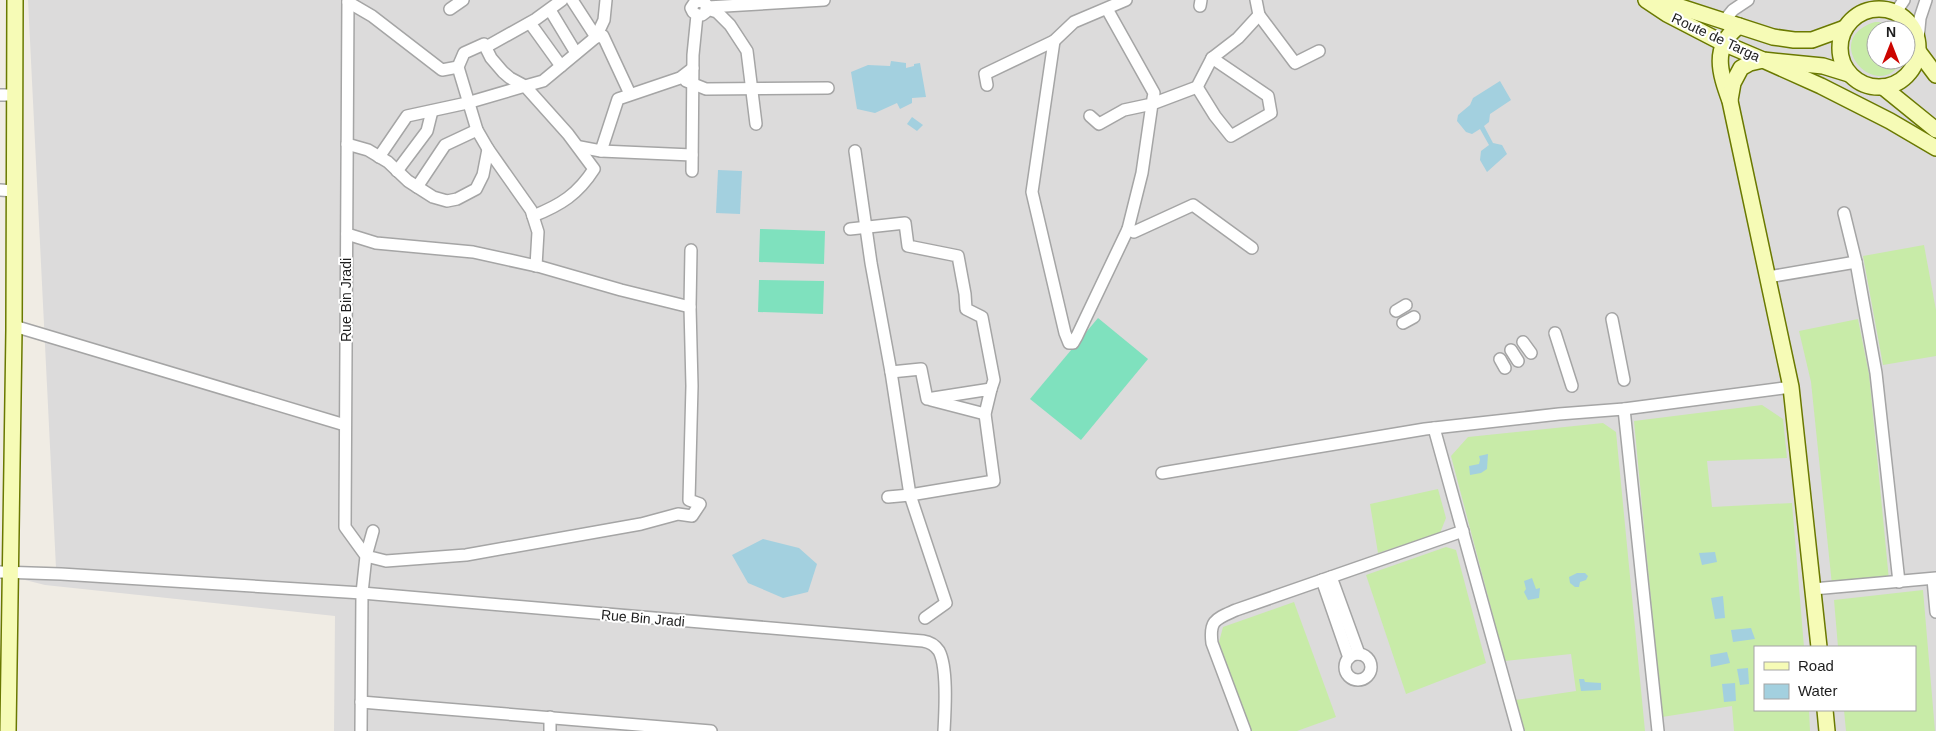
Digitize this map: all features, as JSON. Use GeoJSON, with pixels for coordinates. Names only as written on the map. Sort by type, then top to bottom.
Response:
{"type":"FeatureCollection","features":[{"type":"Feature","properties":{"kind":"street"},"geometry":{"type":"LineString","coordinates":[[8,731],[5,572],[14,326],[7,190],[7,95],[15,0]]}},
{"type":"Feature","properties":{"kind":"street"},"geometry":{"type":"LineString","coordinates":[[450,8],[463,0]]}},
{"type":"Feature","properties":{"kind":"street"},"geometry":{"type":"LineString","coordinates":[[486,47],[530,23],[562,0]]}},
{"type":"Feature","properties":{"kind":"street"},"geometry":{"type":"LineString","coordinates":[[572,0],[596,37]]}},
{"type":"Feature","properties":{"kind":"street"},"geometry":{"type":"LineString","coordinates":[[379,157],[406,116],[468,103],[543,81],[596,37],[604,20],[606,0]]}},
{"type":"Feature","properties":{"kind":"street"},"geometry":{"type":"LineString","coordinates":[[701,6],[824,0]]}},
{"type":"Feature","properties":{"kind":"street"},"geometry":{"type":"LineString","coordinates":[[987,85],[985,74],[1054,41],[1074,22],[1126,0]]}},
{"type":"Feature","properties":{"kind":"street"},"geometry":{"type":"LineString","coordinates":[[1256,0],[1259,14],[1295,63],[1319,51]]}},
{"type":"Feature","properties":{"kind":"street","name":"Route de Targa"},"geometry":{"type":"LineString","coordinates":[[1646,0],[1667,14],[1723,43],[1763,60],[1823,66],[1849,74]]}},
{"type":"Feature","properties":{"kind":"street","name":"Route de Targa"},"geometry":{"type":"LineString","coordinates":[[1658,0],[1774,37],[1804,41],[1823,37],[1845,28]]}},
{"type":"Feature","properties":{"kind":"street"},"geometry":{"type":"LineString","coordinates":[[1748,0],[1733,10],[1730,32],[1723,43],[1721,53],[1721,73],[1730,102],[1791,387],[1819,646]]}},
{"type":"Feature","properties":{"kind":"street"},"geometry":{"type":"LineString","coordinates":[[1926,0],[1920,18],[1918,45],[1913,68],[1905,78],[1895,84],[1883,87],[1864,84],[1849,74],[1843,63],[1840,51],[1840,39],[1859,6],[1873,8],[1892,5],[1910,23],[1918,45],[1936,75]]}},
{"type":"Feature","properties":{"kind":"street"},"geometry":{"type":"LineString","coordinates":[[348,1],[372,16],[442,70],[458,67]]}},
{"type":"Feature","properties":{"kind":"street","name":"Rue Bin Jradi"},"geometry":{"type":"LineString","coordinates":[[348,1],[344,526],[366,556]]}},
{"type":"Feature","properties":{"kind":"street"},"geometry":{"type":"LineString","coordinates":[[692,171],[693,68],[701,6]]}},
{"type":"Feature","properties":{"kind":"street"},"geometry":{"type":"LineString","coordinates":[[701,6],[717,12],[730,25],[747,51],[756,124]]}},
{"type":"Feature","properties":{"kind":"street"},"geometry":{"type":"LineString","coordinates":[[1054,41],[1032,192],[1065,333],[1070,343],[1073,343],[1128,229],[1142,173],[1154,93],[1107,9]]}},
{"type":"Feature","properties":{"kind":"street"},"geometry":{"type":"LineString","coordinates":[[550,10],[576,53]]}},
{"type":"Feature","properties":{"kind":"street"},"geometry":{"type":"LineString","coordinates":[[1090,116],[1099,124],[1124,110],[1152,104],[1197,87],[1212,58],[1238,38],[1259,14]]}},
{"type":"Feature","properties":{"kind":"street"},"geometry":{"type":"LineString","coordinates":[[530,23],[561,66]]}},
{"type":"Feature","properties":{"kind":"street"},"geometry":{"type":"LineString","coordinates":[[596,37],[603,36],[630,94]]}},
{"type":"Feature","properties":{"kind":"street"},"geometry":{"type":"LineString","coordinates":[[533,216],[553,208],[584,185],[594,168],[580,147],[525,86],[503,72],[491,58],[484,44],[464,53],[458,67],[477,130],[488,150],[519,192],[533,216],[538,232],[536,266]]}},
{"type":"Feature","properties":{"kind":"street"},"geometry":{"type":"LineString","coordinates":[[1197,87],[1215,116],[1231,136],[1271,112],[1268,96],[1212,58]]}},
{"type":"Feature","properties":{"kind":"street"},"geometry":{"type":"LineString","coordinates":[[1730,102],[1733,84],[1741,68],[1750,63],[1763,60],[1861,106],[1936,148]]}},
{"type":"Feature","properties":{"kind":"street"},"geometry":{"type":"LineString","coordinates":[[601,151],[618,99],[680,78],[693,68]]}},
{"type":"Feature","properties":{"kind":"street"},"geometry":{"type":"LineString","coordinates":[[680,78],[706,90],[828,88]]}},
{"type":"Feature","properties":{"kind":"street"},"geometry":{"type":"LineString","coordinates":[[1883,87],[1936,130]]}},
{"type":"Feature","properties":{"kind":"street"},"geometry":{"type":"LineString","coordinates":[[397,171],[427,131],[432,111]]}},
{"type":"Feature","properties":{"kind":"street"},"geometry":{"type":"LineString","coordinates":[[418,187],[445,145],[477,130]]}},
{"type":"Feature","properties":{"kind":"street"},"geometry":{"type":"LineString","coordinates":[[347,144],[368,150],[388,162],[408,181],[433,197],[448,201],[457,199],[476,189],[482,175],[488,150]]}},
{"type":"Feature","properties":{"kind":"street"},"geometry":{"type":"LineString","coordinates":[[580,147],[601,151],[692,155]]}},
{"type":"Feature","properties":{"kind":"street"},"geometry":{"type":"LineString","coordinates":[[855,151],[910,495],[946,603],[925,618]]}},
{"type":"Feature","properties":{"kind":"street"},"geometry":{"type":"LineString","coordinates":[[1128,229],[1134,232],[1193,204],[1252,248]]}},
{"type":"Feature","properties":{"kind":"street"},"geometry":{"type":"LineString","coordinates":[[1844,213],[1856,262],[1876,373],[1899,582]]}},
{"type":"Feature","properties":{"kind":"street"},"geometry":{"type":"LineString","coordinates":[[850,228],[905,223],[908,246],[958,256],[966,294],[966,309],[982,317],[994,380],[985,414],[994,481],[888,497]]}},
{"type":"Feature","properties":{"kind":"street"},"geometry":{"type":"LineString","coordinates":[[347,234],[376,243],[473,252],[536,266],[690,307]]}},
{"type":"Feature","properties":{"kind":"street"},"geometry":{"type":"LineString","coordinates":[[366,556],[386,561],[466,555],[641,524],[678,514],[692,516],[700,504],[689,500],[692,386],[691,250]]}},
{"type":"Feature","properties":{"kind":"street"},"geometry":{"type":"LineString","coordinates":[[1768,278],[1856,262]]}},
{"type":"Feature","properties":{"kind":"street"},"geometry":{"type":"LineString","coordinates":[[1403,323],[1414,317]]}},
{"type":"Feature","properties":{"kind":"street"},"geometry":{"type":"LineString","coordinates":[[1612,319],[1624,380]]}},
{"type":"Feature","properties":{"kind":"street"},"geometry":{"type":"LineString","coordinates":[[14,326],[345,424]]}},
{"type":"Feature","properties":{"kind":"street"},"geometry":{"type":"LineString","coordinates":[[1555,334],[1572,386]]}},
{"type":"Feature","properties":{"kind":"street"},"geometry":{"type":"LineString","coordinates":[[1523,342],[1531,353]]}},
{"type":"Feature","properties":{"kind":"street"},"geometry":{"type":"LineString","coordinates":[[1511,350],[1518,361]]}},
{"type":"Feature","properties":{"kind":"street"},"geometry":{"type":"LineString","coordinates":[[891,372],[921,369],[927,399]]}},
{"type":"Feature","properties":{"kind":"street"},"geometry":{"type":"LineString","coordinates":[[1162,472],[1434,428],[1624,409],[1791,387]]}},
{"type":"Feature","properties":{"kind":"street"},"geometry":{"type":"LineString","coordinates":[[927,399],[991,389]]}},
{"type":"Feature","properties":{"kind":"street"},"geometry":{"type":"LineString","coordinates":[[927,399],[985,414]]}},
{"type":"Feature","properties":{"kind":"street"},"geometry":{"type":"LineString","coordinates":[[1624,409],[1658,731]]}},
{"type":"Feature","properties":{"kind":"street"},"geometry":{"type":"LineString","coordinates":[[1434,428],[1518,731]]}},
{"type":"Feature","properties":{"kind":"street"},"geometry":{"type":"LineString","coordinates":[[361,731],[362,593],[366,556],[373,531]]}},
{"type":"Feature","properties":{"kind":"street"},"geometry":{"type":"LineString","coordinates":[[1245,731],[1212,643],[1211,631],[1213,624],[1218,618],[1236,610],[1463,531]]}},
{"type":"Feature","properties":{"kind":"street","name":"Rue Bin Jradi"},"geometry":{"type":"LineString","coordinates":[[5,572],[362,593],[923,641],[932,643],[939,652],[942,664],[944,731]]}},
{"type":"Feature","properties":{"kind":"street"},"geometry":{"type":"LineString","coordinates":[[1813,589],[1934,578],[1936,612]]}},
{"type":"Feature","properties":{"kind":"street"},"geometry":{"type":"LineString","coordinates":[[1326,579],[1354,656]]}},
{"type":"Feature","properties":{"kind":"street"},"geometry":{"type":"LineString","coordinates":[[361,702],[712,731]]}},
{"type":"Feature","properties":{"kind":"street"},"geometry":{"type":"LineString","coordinates":[[1825,711],[1827,731]]}},
{"type":"Feature","properties":{"kind":"street"},"geometry":{"type":"LineString","coordinates":[[550,718],[550,731]]}},
{"type":"Feature","properties":{"kind":"shaded area"},"geometry":{"type":"Polygon","coordinates":[[[28,0],[1936,0],[1936,731],[334,731],[335,616],[45,585],[17,578],[56,568],[28,0]]]}},
{"type":"Feature","properties":{"kind":"green space"},"geometry":{"type":"Polygon","coordinates":[[[1866,27],[1866,70],[1894,70],[1892,72],[1880,76],[1868,73],[1858,65],[1852,54],[1852,42],[1859,31],[1866,27]]]}},
{"type":"Feature","properties":{"kind":"green space"},"geometry":{"type":"Polygon","coordinates":[[[760,229],[825,231],[824,264],[759,262],[760,229]]]}},
{"type":"Feature","properties":{"kind":"green space"},"geometry":{"type":"Polygon","coordinates":[[[1924,245],[1936,310],[1936,356],[1883,365],[1863,256],[1924,245]]]}},
{"type":"Feature","properties":{"kind":"green space"},"geometry":{"type":"Polygon","coordinates":[[[759,280],[824,281],[823,314],[758,312],[759,280]]]}},
{"type":"Feature","properties":{"kind":"green space"},"geometry":{"type":"Polygon","coordinates":[[[1098,318],[1148,359],[1081,440],[1030,399],[1098,318]]]}},
{"type":"Feature","properties":{"kind":"green space"},"geometry":{"type":"Polygon","coordinates":[[[1858,319],[1869,374],[1889,580],[1832,585],[1811,382],[1799,331],[1858,319]]]}},
{"type":"Feature","properties":{"kind":"green space"},"geometry":{"type":"Polygon","coordinates":[[[1762,405],[1783,419],[1787,458],[1707,461],[1712,507],[1792,503],[1804,646],[1754,646],[1754,711],[1809,711],[1810,731],[1734,731],[1732,706],[1662,717],[1634,421],[1762,405]]]}},
{"type":"Feature","properties":{"kind":"green space"},"geometry":{"type":"Polygon","coordinates":[[[1603,423],[1616,432],[1645,731],[1523,731],[1515,700],[1576,691],[1571,654],[1505,661],[1451,456],[1468,437],[1603,423]]]}},
{"type":"Feature","properties":{"kind":"green space"},"geometry":{"type":"Polygon","coordinates":[[[1438,489],[1446,518],[1440,533],[1378,553],[1370,504],[1438,489]]]}},
{"type":"Feature","properties":{"kind":"green space"},"geometry":{"type":"Polygon","coordinates":[[[1446,547],[1456,550],[1486,663],[1406,694],[1366,575],[1446,547]]]}},
{"type":"Feature","properties":{"kind":"green space"},"geometry":{"type":"Polygon","coordinates":[[[1923,590],[1935,731],[1846,731],[1844,711],[1916,711],[1916,646],[1838,646],[1834,600],[1923,590]]]}},
{"type":"Feature","properties":{"kind":"green space"},"geometry":{"type":"Polygon","coordinates":[[[1294,602],[1336,717],[1297,731],[1249,731],[1219,642],[1223,627],[1294,602]]]}},
{"type":"Feature","properties":{"kind":"water"},"geometry":{"type":"Polygon","coordinates":[[[891,61],[906,63],[906,68],[920,63],[926,97],[912,98],[912,103],[900,109],[897,103],[875,113],[857,109],[851,72],[868,65],[890,66],[891,61]]]}},
{"type":"Feature","properties":{"kind":"water"},"geometry":{"type":"Polygon","coordinates":[[[1500,81],[1511,100],[1490,114],[1489,122],[1484,126],[1493,143],[1502,145],[1507,154],[1487,172],[1480,160],[1481,151],[1489,145],[1480,129],[1472,134],[1466,132],[1457,121],[1458,115],[1470,105],[1473,98],[1500,81]]]}},
{"type":"Feature","properties":{"kind":"water"},"geometry":{"type":"Polygon","coordinates":[[[912,117],[923,125],[917,131],[907,124],[912,117]]]}},
{"type":"Feature","properties":{"kind":"water"},"geometry":{"type":"Polygon","coordinates":[[[718,170],[742,171],[740,214],[716,213],[718,170]]]}},
{"type":"Feature","properties":{"kind":"water"},"geometry":{"type":"Polygon","coordinates":[[[1488,454],[1487,469],[1481,473],[1470,475],[1469,466],[1479,464],[1479,456],[1488,454]]]}},
{"type":"Feature","properties":{"kind":"water"},"geometry":{"type":"Polygon","coordinates":[[[763,539],[799,548],[817,564],[808,592],[783,598],[748,583],[732,555],[763,539]]]}},
{"type":"Feature","properties":{"kind":"water"},"geometry":{"type":"Polygon","coordinates":[[[1715,552],[1717,562],[1702,565],[1699,553],[1715,552]]]}},
{"type":"Feature","properties":{"kind":"water"},"geometry":{"type":"Polygon","coordinates":[[[1577,573],[1585,573],[1588,576],[1586,580],[1580,582],[1579,587],[1575,587],[1570,583],[1569,577],[1577,573]]]}},
{"type":"Feature","properties":{"kind":"water"},"geometry":{"type":"Polygon","coordinates":[[[1532,578],[1536,589],[1540,588],[1539,598],[1528,600],[1524,592],[1526,589],[1524,581],[1532,578]]]}},
{"type":"Feature","properties":{"kind":"water"},"geometry":{"type":"Polygon","coordinates":[[[1723,596],[1725,618],[1715,619],[1711,598],[1723,596]]]}},
{"type":"Feature","properties":{"kind":"water"},"geometry":{"type":"Polygon","coordinates":[[[1751,628],[1755,639],[1733,642],[1731,630],[1751,628]]]}},
{"type":"Feature","properties":{"kind":"water"},"geometry":{"type":"Polygon","coordinates":[[[1727,652],[1730,663],[1711,667],[1710,655],[1727,652]]]}},
{"type":"Feature","properties":{"kind":"water"},"geometry":{"type":"Polygon","coordinates":[[[1748,668],[1749,684],[1740,685],[1737,669],[1748,668]]]}},
{"type":"Feature","properties":{"kind":"water"},"geometry":{"type":"Polygon","coordinates":[[[1579,679],[1584,679],[1585,682],[1601,683],[1601,690],[1581,691],[1579,679]]]}},
{"type":"Feature","properties":{"kind":"water"},"geometry":{"type":"Polygon","coordinates":[[[1735,683],[1736,701],[1724,702],[1722,684],[1735,683]]]}}]}
